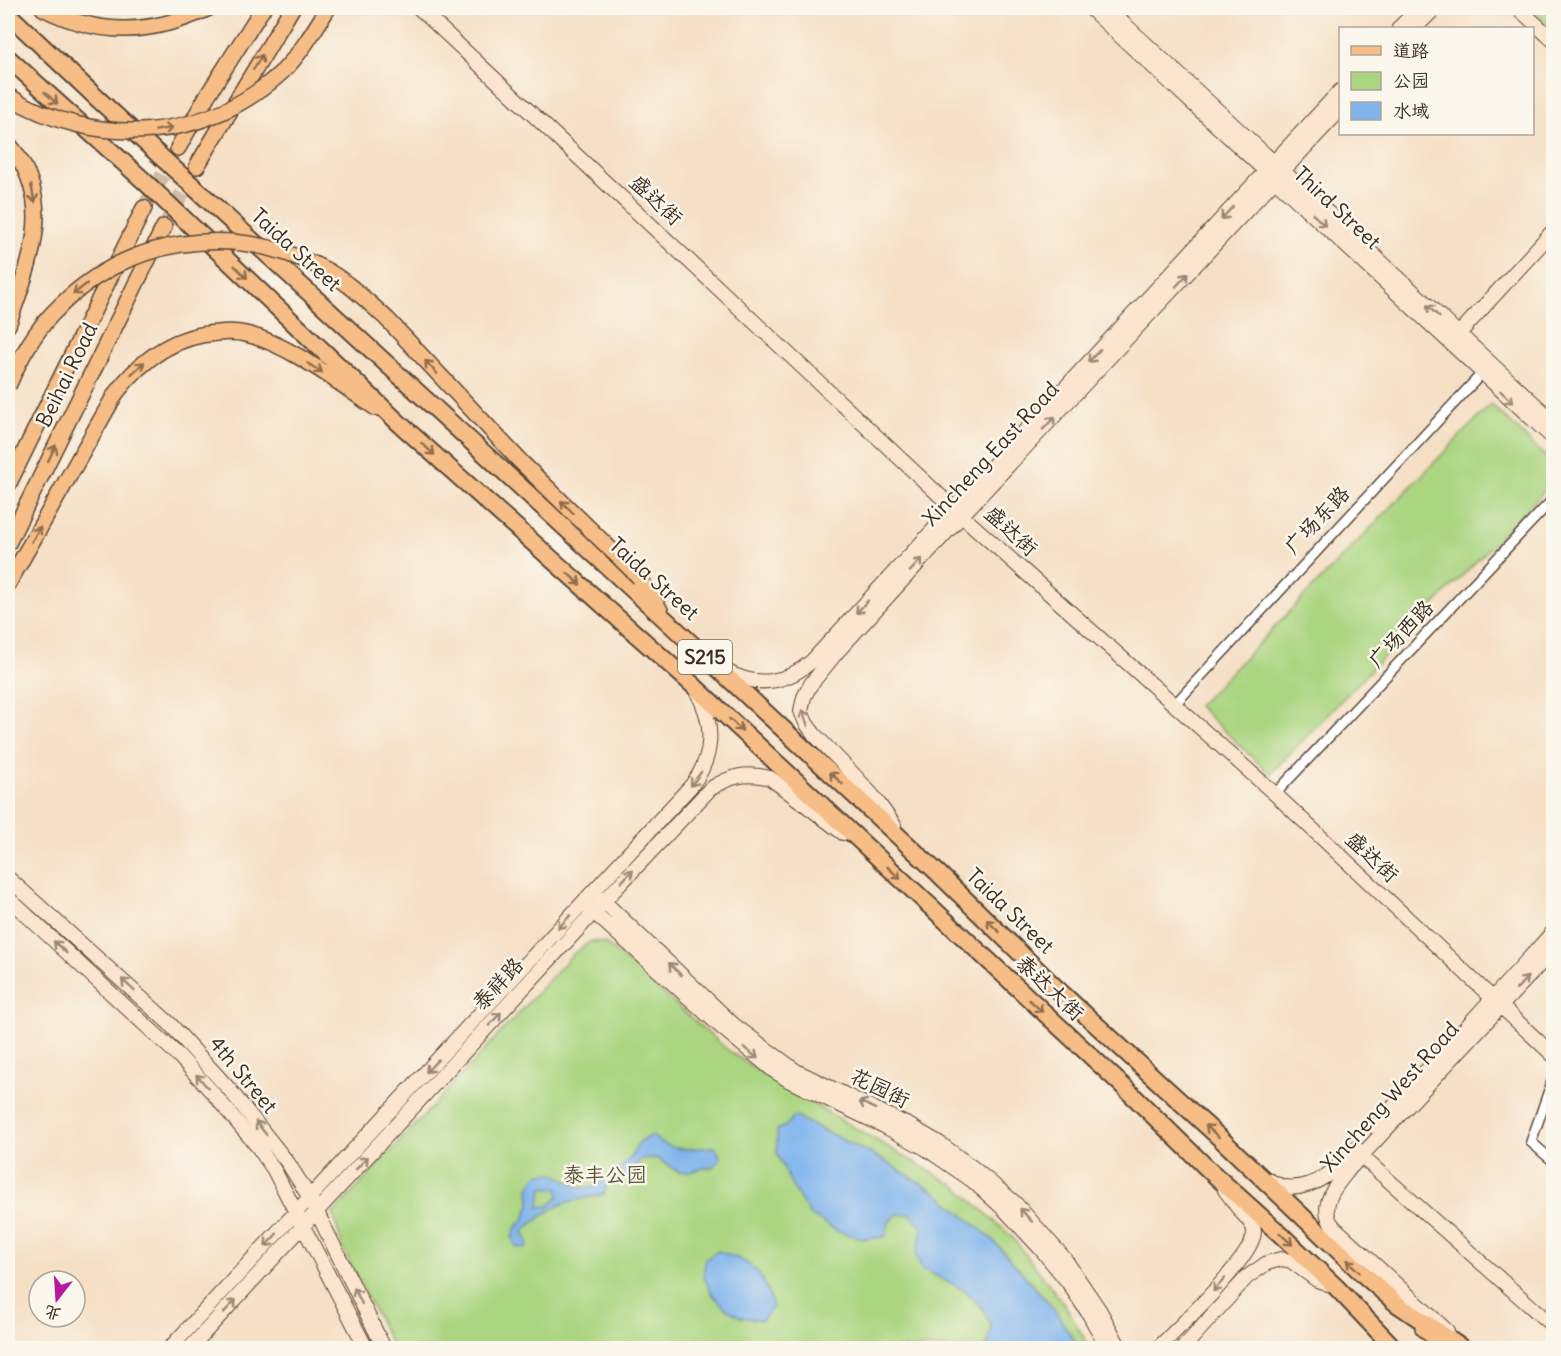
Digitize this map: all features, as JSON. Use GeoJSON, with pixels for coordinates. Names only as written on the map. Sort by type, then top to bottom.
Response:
{"type":"FeatureCollection","features":[{"type":"Feature","properties":{"kind":"highway","name":"Taida Street"},"geometry":{"type":"LineString","coordinates":[[8,14],[907,844],[1057,989],[1364,1275],[1398,1304],[1464,1348]]}},
{"type":"Feature","properties":{"kind":"highway","name":"S215"},"geometry":{"type":"LineString","coordinates":[[8,58],[143,180],[401,425],[693,685]]}},
{"type":"Feature","properties":{"kind":"highway","name":"泰达大街"},"geometry":{"type":"LineString","coordinates":[[693,685],[1123,1086],[1209,1170],[1280,1233],[1394,1348]]}},
{"type":"Feature","properties":{"kind":"main road"},"geometry":{"type":"LineString","coordinates":[[43,8],[82,24],[138,29],[175,22],[208,8]]}},
{"type":"Feature","properties":{"kind":"main road"},"geometry":{"type":"LineString","coordinates":[[178,148],[207,96],[263,8]]}},
{"type":"Feature","properties":{"kind":"main road"},"geometry":{"type":"LineString","coordinates":[[197,166],[292,8]]}},
{"type":"Feature","properties":{"kind":"main road"},"geometry":{"type":"LineString","coordinates":[[8,96],[54,119],[92,129],[141,132],[196,121],[229,108],[259,90],[284,70],[309,38],[328,8]]}},
{"type":"Feature","properties":{"kind":"main road"},"geometry":{"type":"LineString","coordinates":[[8,142],[20,158],[30,180],[36,202],[36,235],[8,326]]}},
{"type":"Feature","properties":{"kind":"main road","name":"Beihai Road"},"geometry":{"type":"LineString","coordinates":[[8,485],[144,208]]}},
{"type":"Feature","properties":{"kind":"main road","name":"Beihai Road"},"geometry":{"type":"LineString","coordinates":[[8,543],[164,227]]}},
{"type":"Feature","properties":{"kind":"main road"},"geometry":{"type":"LineString","coordinates":[[8,386],[22,355],[53,313],[78,290],[107,271],[137,256],[176,245],[224,241],[271,248],[300,257],[325,269],[364,298],[387,319],[521,462],[639,577],[668,622]]}},
{"type":"Feature","properties":{"kind":"main road"},"geometry":{"type":"LineString","coordinates":[[8,584],[116,393],[150,357],[177,342],[193,336],[226,332],[244,333],[264,339],[309,364],[401,425]]}},
{"type":"Feature","properties":{"kind":"main road","name":"S215"},"geometry":{"type":"LineString","coordinates":[[1398,1304],[1445,1348]]}},
{"type":"Feature","properties":{"kind":"main road","name":"S215"},"geometry":{"type":"LineString","coordinates":[[1374,1326],[1402,1348]]}},
{"type":"Feature","properties":{"kind":"street","name":"盛达街"},"geometry":{"type":"LineString","coordinates":[[419,8],[958,512],[1275,794],[1554,1056]]}},
{"type":"Feature","properties":{"kind":"street","name":"Third Street"},"geometry":{"type":"LineString","coordinates":[[1090,8],[1275,171]]}},
{"type":"Feature","properties":{"kind":"street","name":"Third Street"},"geometry":{"type":"LineString","coordinates":[[1107,8],[1275,171],[1454,339],[1486,368],[1554,422]]}},
{"type":"Feature","properties":{"kind":"street"},"geometry":{"type":"LineString","coordinates":[[1400,27],[1419,8]]}},
{"type":"Feature","properties":{"kind":"street"},"geometry":{"type":"LineString","coordinates":[[1416,27],[1435,8]]}},
{"type":"Feature","properties":{"kind":"street"},"geometry":{"type":"LineString","coordinates":[[1518,8],[1554,41]]}},
{"type":"Feature","properties":{"kind":"street","name":"Xincheng East Road"},"geometry":{"type":"LineString","coordinates":[[714,665],[740,678],[763,682],[788,677],[801,671],[812,661],[958,512],[1275,171],[1339,93]]}},
{"type":"Feature","properties":{"kind":"street","name":"Xincheng East Road"},"geometry":{"type":"LineString","coordinates":[[1275,171],[1339,112]]}},
{"type":"Feature","properties":{"kind":"street"},"geometry":{"type":"LineString","coordinates":[[1454,339],[1554,230]]}},
{"type":"Feature","properties":{"kind":"street","name":"Third Street"},"geometry":{"type":"LineString","coordinates":[[1486,368],[1554,439]]}},
{"type":"Feature","properties":{"kind":"street","name":"广场东路"},"geometry":{"type":"LineString","coordinates":[[1175,704],[1486,368]]}},
{"type":"Feature","properties":{"kind":"street","name":"广场西路"},"geometry":{"type":"LineString","coordinates":[[1275,794],[1554,498]]}},
{"type":"Feature","properties":{"kind":"street","name":"Xincheng East Road"},"geometry":{"type":"LineString","coordinates":[[907,844],[873,796],[814,734],[801,711],[804,697],[811,684],[958,512]]}},
{"type":"Feature","properties":{"kind":"street","name":"泰祥路"},"geometry":{"type":"LineString","coordinates":[[170,1348],[700,775],[708,749],[710,727],[707,712],[693,685]]}},
{"type":"Feature","properties":{"kind":"street","name":"泰祥路"},"geometry":{"type":"LineString","coordinates":[[190,1348],[704,794],[720,782],[739,776],[757,775],[770,778],[823,819],[872,852]]}},
{"type":"Feature","properties":{"kind":"street","name":"4th Street"},"geometry":{"type":"LineString","coordinates":[[8,878],[169,1023],[229,1089],[288,1162],[310,1197],[384,1348]]}},
{"type":"Feature","properties":{"kind":"street","name":"花园街"},"geometry":{"type":"LineString","coordinates":[[593,891],[735,1026],[796,1071],[910,1126],[939,1143],[1015,1203],[1064,1258],[1100,1311],[1120,1348]]}},
{"type":"Feature","properties":{"kind":"street"},"geometry":{"type":"LineString","coordinates":[[8,898],[180,1057],[258,1147],[274,1170],[366,1348]]}},
{"type":"Feature","properties":{"kind":"street","name":"花园街"},"geometry":{"type":"LineString","coordinates":[[582,902],[727,1033],[773,1070],[790,1081],[925,1148],[973,1181],[1005,1210],[1041,1249],[1089,1314],[1108,1348]]}},
{"type":"Feature","properties":{"kind":"street","name":"Xincheng West Road"},"geometry":{"type":"LineString","coordinates":[[1464,1348],[1336,1229],[1328,1216],[1328,1201],[1336,1186],[1360,1156],[1497,1003],[1554,931]]}},
{"type":"Feature","properties":{"kind":"street","name":"Xincheng West Road"},"geometry":{"type":"LineString","coordinates":[[1260,1176],[1283,1186],[1299,1187],[1316,1182],[1329,1173],[1497,1003],[1554,949]]}},
{"type":"Feature","properties":{"kind":"street"},"geometry":{"type":"LineString","coordinates":[[1554,1076],[1531,1142],[1554,1162]]}},
{"type":"Feature","properties":{"kind":"street"},"geometry":{"type":"LineString","coordinates":[[1360,1156],[1554,1327]]}},
{"type":"Feature","properties":{"kind":"street"},"geometry":{"type":"LineString","coordinates":[[1158,1348],[1230,1273],[1250,1247],[1253,1239],[1252,1224],[1209,1170]]}},
{"type":"Feature","properties":{"kind":"street"},"geometry":{"type":"LineString","coordinates":[[1183,1348],[1247,1277],[1268,1263],[1281,1259],[1292,1261],[1317,1280],[1336,1287]]}},
{"type":"Feature","properties":{"kind":"green space"},"geometry":{"type":"Polygon","coordinates":[[[1530,8],[1553,8],[1553,29],[1530,8]]]}},
{"type":"Feature","properties":{"kind":"green space"},"geometry":{"type":"Polygon","coordinates":[[[1491,404],[1553,464],[1553,482],[1270,774],[1198,706],[1491,404]]]}},
{"type":"Feature","properties":{"kind":"green space","name":"泰丰公园"},"geometry":{"type":"Polygon","coordinates":[[[591,941],[605,943],[730,1052],[780,1085],[956,1186],[1012,1237],[1065,1305],[1090,1348],[393,1348],[343,1249],[333,1214],[573,954],[591,941]]]}},
{"type":"Feature","properties":{"kind":"water"},"geometry":{"type":"Polygon","coordinates":[[[794,1116],[876,1156],[937,1193],[992,1239],[1054,1309],[1079,1348],[987,1348],[991,1325],[981,1306],[964,1290],[922,1269],[916,1255],[922,1227],[911,1214],[897,1214],[889,1222],[885,1237],[864,1239],[837,1231],[810,1215],[792,1186],[777,1153],[777,1130],[786,1126],[794,1116]]]}},
{"type":"Feature","properties":{"kind":"water"},"geometry":{"type":"Polygon","coordinates":[[[652,1136],[660,1142],[682,1149],[715,1147],[721,1158],[713,1167],[690,1172],[679,1172],[656,1158],[641,1159],[627,1176],[608,1182],[604,1194],[567,1202],[546,1213],[523,1231],[528,1244],[526,1249],[517,1247],[512,1239],[515,1229],[524,1219],[530,1204],[529,1186],[538,1175],[552,1173],[578,1186],[596,1185],[624,1165],[639,1142],[652,1136]],[[543,1188],[538,1207],[549,1206],[559,1196],[557,1188],[543,1188]]]}},
{"type":"Feature","properties":{"kind":"water"},"geometry":{"type":"Polygon","coordinates":[[[718,1251],[749,1264],[761,1276],[773,1307],[762,1320],[740,1317],[725,1308],[712,1294],[703,1275],[706,1259],[718,1251]]]}},
{"type":"Feature","properties":{"kind":"tunnel"},"geometry":{"type":"LineString","coordinates":[[144,208],[178,148]]}},
{"type":"Feature","properties":{"kind":"tunnel"},"geometry":{"type":"LineString","coordinates":[[164,227],[197,166]]}}]}
